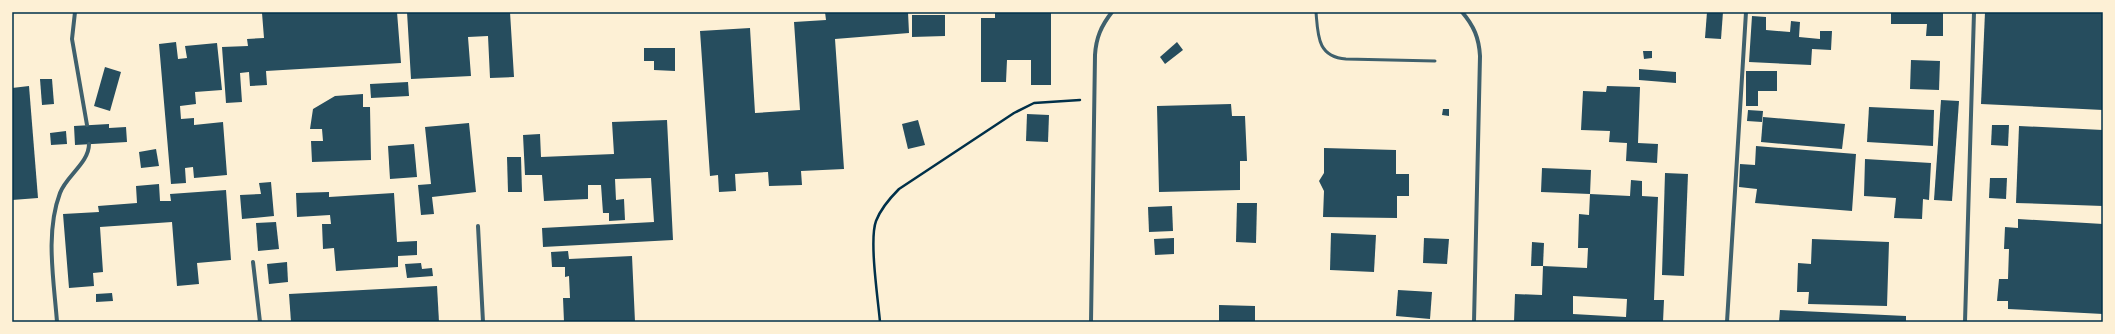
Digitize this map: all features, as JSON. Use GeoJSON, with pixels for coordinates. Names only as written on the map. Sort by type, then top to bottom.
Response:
{"type":"FeatureCollection","features":[{"type":"Feature","properties":{"kind":"street"},"geometry":{"type":"LineString","coordinates":[[75,12],[72,40],[87,125]]}},
{"type":"Feature","properties":{"kind":"street"},"geometry":{"type":"LineString","coordinates":[[1091,322],[1092,100],[1096,40],[1102,25],[1112,12]]}},
{"type":"Feature","properties":{"kind":"street"},"geometry":{"type":"LineString","coordinates":[[1462,12],[1475,31],[1479,44],[1480,56],[1474,322]]}},
{"type":"Feature","properties":{"kind":"street"},"geometry":{"type":"LineString","coordinates":[[1727,322],[1746,12]]}},
{"type":"Feature","properties":{"kind":"street"},"geometry":{"type":"LineString","coordinates":[[1965,322],[1974,12]]}},
{"type":"Feature","properties":{"kind":"street"},"geometry":{"type":"LineString","coordinates":[[57,322],[52,259],[55,214],[60,193],[68,177],[86,156],[89,144]]}},
{"type":"Feature","properties":{"kind":"street"},"geometry":{"type":"LineString","coordinates":[[478,226],[483,322]]}},
{"type":"Feature","properties":{"kind":"street"},"geometry":{"type":"LineString","coordinates":[[253,262],[260,322]]}},
{"type":"Feature","properties":{"kind":"lane"},"geometry":{"type":"LineString","coordinates":[[1316,12],[1319,40],[1322,47],[1333,56],[1340,58],[1436,61]]}},
{"type":"Feature","properties":{"kind":"path"},"geometry":{"type":"LineString","coordinates":[[880,322],[874,243],[875,222],[884,204],[899,190],[1014,113],[1034,103],[1092,100]]}},
{"type":"Feature","properties":{"kind":"building"},"geometry":{"type":"Polygon","coordinates":[[[397,12],[401,63],[266,71],[267,85],[250,86],[249,72],[240,73],[242,102],[226,103],[222,47],[248,46],[247,39],[264,38],[262,13],[397,12]]]}},
{"type":"Feature","properties":{"kind":"building"},"geometry":{"type":"Polygon","coordinates":[[[407,12],[510,12],[514,77],[490,78],[488,36],[468,37],[471,76],[411,79],[407,12]]]}},
{"type":"Feature","properties":{"kind":"building"},"geometry":{"type":"Polygon","coordinates":[[[825,12],[908,12],[909,33],[835,39],[844,169],[801,171],[802,185],[769,186],[768,172],[735,174],[736,191],[719,192],[718,175],[710,176],[700,31],[750,28],[755,113],[800,110],[794,22],[826,20],[825,12]]]}},
{"type":"Feature","properties":{"kind":"building"},"geometry":{"type":"Polygon","coordinates":[[[995,12],[1051,12],[1051,85],[1031,85],[1031,60],[1007,60],[1006,82],[981,82],[981,18],[995,18],[995,12]]]}},
{"type":"Feature","properties":{"kind":"building"},"geometry":{"type":"Polygon","coordinates":[[[1707,12],[1723,12],[1721,39],[1705,38],[1707,12]]]}},
{"type":"Feature","properties":{"kind":"building"},"geometry":{"type":"Polygon","coordinates":[[[1891,12],[1943,12],[1943,36],[1926,36],[1927,24],[1891,24],[1891,12]]]}},
{"type":"Feature","properties":{"kind":"building"},"geometry":{"type":"Polygon","coordinates":[[[1985,12],[2103,12],[2103,110],[1981,104],[1985,12]]]}},
{"type":"Feature","properties":{"kind":"building"},"geometry":{"type":"Polygon","coordinates":[[[912,15],[945,15],[945,36],[912,37],[912,15]]]}},
{"type":"Feature","properties":{"kind":"building"},"geometry":{"type":"Polygon","coordinates":[[[1752,16],[1766,17],[1766,30],[1790,32],[1791,21],[1800,22],[1799,37],[1820,39],[1820,31],[1832,31],[1831,50],[1812,49],[1811,65],[1749,62],[1752,16]]]}},
{"type":"Feature","properties":{"kind":"building"},"geometry":{"type":"Polygon","coordinates":[[[176,42],[178,59],[187,58],[185,46],[217,43],[222,90],[195,92],[196,104],[180,106],[181,119],[194,118],[194,125],[223,122],[227,175],[194,178],[193,167],[185,168],[186,183],[171,184],[159,44],[176,42]]]}},
{"type":"Feature","properties":{"kind":"building"},"geometry":{"type":"Polygon","coordinates":[[[1177,42],[1183,50],[1165,64],[1160,57],[1177,42]]]}},
{"type":"Feature","properties":{"kind":"building"},"geometry":{"type":"Polygon","coordinates":[[[644,48],[675,48],[675,71],[654,70],[654,61],[644,61],[644,48]]]}},
{"type":"Feature","properties":{"kind":"building"},"geometry":{"type":"Polygon","coordinates":[[[1643,51],[1652,51],[1652,58],[1644,59],[1643,51]]]}},
{"type":"Feature","properties":{"kind":"building"},"geometry":{"type":"Polygon","coordinates":[[[1911,60],[1940,61],[1939,90],[1910,89],[1911,60]]]}},
{"type":"Feature","properties":{"kind":"building"},"geometry":{"type":"Polygon","coordinates":[[[105,67],[121,72],[110,111],[94,106],[105,67]]]}},
{"type":"Feature","properties":{"kind":"building"},"geometry":{"type":"Polygon","coordinates":[[[1639,69],[1676,72],[1676,83],[1639,80],[1639,69]]]}},
{"type":"Feature","properties":{"kind":"building"},"geometry":{"type":"Polygon","coordinates":[[[1746,71],[1777,71],[1777,91],[1758,91],[1758,106],[1746,106],[1746,71]]]}},
{"type":"Feature","properties":{"kind":"building"},"geometry":{"type":"Polygon","coordinates":[[[40,79],[52,79],[54,104],[42,105],[40,79]]]}},
{"type":"Feature","properties":{"kind":"building"},"geometry":{"type":"Polygon","coordinates":[[[408,82],[409,96],[371,98],[370,84],[408,82]]]}},
{"type":"Feature","properties":{"kind":"building"},"geometry":{"type":"Polygon","coordinates":[[[29,86],[38,198],[12,200],[12,88],[29,86]]]}},
{"type":"Feature","properties":{"kind":"building"},"geometry":{"type":"Polygon","coordinates":[[[1607,86],[1640,87],[1638,143],[1658,144],[1657,163],[1626,161],[1627,143],[1609,142],[1610,131],[1581,130],[1583,91],[1606,92],[1607,86]]]}},
{"type":"Feature","properties":{"kind":"building"},"geometry":{"type":"Polygon","coordinates":[[[363,94],[363,107],[370,107],[371,160],[312,162],[311,141],[323,141],[322,129],[310,129],[313,109],[335,96],[363,94]]]}},
{"type":"Feature","properties":{"kind":"building"},"geometry":{"type":"Polygon","coordinates":[[[1941,100],[1959,101],[1952,201],[1934,200],[1941,100]]]}},
{"type":"Feature","properties":{"kind":"building"},"geometry":{"type":"Polygon","coordinates":[[[1231,104],[1232,116],[1245,116],[1247,161],[1240,161],[1240,190],[1159,192],[1157,106],[1231,104]]]}},
{"type":"Feature","properties":{"kind":"building"},"geometry":{"type":"Polygon","coordinates":[[[1869,107],[1934,110],[1933,146],[1867,142],[1869,107]]]}},
{"type":"Feature","properties":{"kind":"building"},"geometry":{"type":"Polygon","coordinates":[[[1443,109],[1449,109],[1449,116],[1442,115],[1443,109]]]}},
{"type":"Feature","properties":{"kind":"building"},"geometry":{"type":"Polygon","coordinates":[[[1748,110],[1763,111],[1762,122],[1747,121],[1748,110]]]}},
{"type":"Feature","properties":{"kind":"building"},"geometry":{"type":"Polygon","coordinates":[[[1027,114],[1049,115],[1048,142],[1026,141],[1027,114]]]}},
{"type":"Feature","properties":{"kind":"building"},"geometry":{"type":"Polygon","coordinates":[[[1763,117],[1845,124],[1842,149],[1761,142],[1763,117]]]}},
{"type":"Feature","properties":{"kind":"building"},"geometry":{"type":"Polygon","coordinates":[[[667,120],[673,240],[543,247],[542,228],[654,222],[651,178],[615,179],[616,200],[624,199],[625,220],[609,221],[609,213],[603,213],[601,185],[588,185],[588,199],[544,201],[542,175],[525,175],[523,135],[540,134],[541,157],[614,154],[612,122],[667,120]]]}},
{"type":"Feature","properties":{"kind":"building"},"geometry":{"type":"Polygon","coordinates":[[[918,120],[925,145],[908,149],[902,124],[918,120]]]}},
{"type":"Feature","properties":{"kind":"building"},"geometry":{"type":"Polygon","coordinates":[[[469,123],[476,192],[432,197],[434,214],[421,215],[418,185],[431,184],[425,127],[469,123]]]}},
{"type":"Feature","properties":{"kind":"building"},"geometry":{"type":"Polygon","coordinates":[[[109,124],[109,128],[126,127],[127,142],[75,145],[74,126],[109,124]]]}},
{"type":"Feature","properties":{"kind":"building"},"geometry":{"type":"Polygon","coordinates":[[[1992,125],[2009,125],[2008,146],[1991,145],[1992,125]]]}},
{"type":"Feature","properties":{"kind":"building"},"geometry":{"type":"Polygon","coordinates":[[[2019,126],[2103,130],[2103,206],[2016,203],[2019,126]]]}},
{"type":"Feature","properties":{"kind":"building"},"geometry":{"type":"Polygon","coordinates":[[[66,131],[67,144],[51,145],[50,133],[66,131]]]}},
{"type":"Feature","properties":{"kind":"building"},"geometry":{"type":"Polygon","coordinates":[[[414,144],[417,177],[390,179],[388,146],[414,144]]]}},
{"type":"Feature","properties":{"kind":"building"},"geometry":{"type":"Polygon","coordinates":[[[1756,146],[1856,154],[1852,211],[1755,203],[1757,189],[1739,187],[1740,164],[1755,165],[1756,146]]]}},
{"type":"Feature","properties":{"kind":"building"},"geometry":{"type":"Polygon","coordinates":[[[1324,148],[1396,150],[1396,174],[1409,174],[1409,196],[1397,196],[1397,218],[1323,217],[1324,191],[1319,181],[1324,173],[1324,148]]]}},
{"type":"Feature","properties":{"kind":"building"},"geometry":{"type":"Polygon","coordinates":[[[156,149],[159,166],[141,168],[139,152],[156,149]]]}},
{"type":"Feature","properties":{"kind":"building"},"geometry":{"type":"Polygon","coordinates":[[[507,157],[521,157],[522,192],[508,192],[507,157]]]}},
{"type":"Feature","properties":{"kind":"building"},"geometry":{"type":"Polygon","coordinates":[[[1865,159],[1931,163],[1929,200],[1923,199],[1922,219],[1894,218],[1896,198],[1864,196],[1865,159]]]}},
{"type":"Feature","properties":{"kind":"building"},"geometry":{"type":"Polygon","coordinates":[[[1542,168],[1591,170],[1590,194],[1541,192],[1542,168]]]}},
{"type":"Feature","properties":{"kind":"building"},"geometry":{"type":"Polygon","coordinates":[[[1665,173],[1688,174],[1684,276],[1662,275],[1665,173]]]}},
{"type":"Feature","properties":{"kind":"building"},"geometry":{"type":"Polygon","coordinates":[[[1990,178],[2007,178],[2006,199],[1989,198],[1990,178]]]}},
{"type":"Feature","properties":{"kind":"building"},"geometry":{"type":"Polygon","coordinates":[[[1631,180],[1642,181],[1642,196],[1658,197],[1654,300],[1664,300],[1663,322],[1514,322],[1515,294],[1542,295],[1543,266],[1587,268],[1588,248],[1578,248],[1579,214],[1589,215],[1590,194],[1630,196],[1631,180]],[[1573,296],[1573,314],[1626,317],[1627,299],[1573,296]]]}},
{"type":"Feature","properties":{"kind":"building"},"geometry":{"type":"Polygon","coordinates":[[[271,182],[274,216],[242,219],[240,195],[261,194],[259,183],[271,182]]]}},
{"type":"Feature","properties":{"kind":"building"},"geometry":{"type":"Polygon","coordinates":[[[159,184],[160,201],[171,201],[170,194],[226,190],[231,260],[197,263],[199,284],[177,286],[172,222],[100,227],[103,272],[93,273],[94,286],[69,288],[63,214],[99,212],[98,206],[137,203],[136,186],[159,184]]]}},
{"type":"Feature","properties":{"kind":"building"},"geometry":{"type":"Polygon","coordinates":[[[329,192],[329,197],[394,193],[397,242],[417,241],[417,255],[398,256],[398,267],[336,271],[334,248],[323,249],[322,224],[331,224],[330,215],[297,217],[296,193],[329,192]]]}},
{"type":"Feature","properties":{"kind":"building"},"geometry":{"type":"Polygon","coordinates":[[[1237,203],[1257,203],[1256,243],[1236,242],[1237,203]]]}},
{"type":"Feature","properties":{"kind":"building"},"geometry":{"type":"Polygon","coordinates":[[[1172,206],[1173,231],[1149,232],[1148,207],[1172,206]]]}},
{"type":"Feature","properties":{"kind":"building"},"geometry":{"type":"Polygon","coordinates":[[[2018,219],[2103,224],[2103,314],[2008,309],[2008,301],[1997,301],[1999,279],[2008,279],[2009,249],[2004,249],[2005,227],[2018,228],[2018,219]]]}},
{"type":"Feature","properties":{"kind":"building"},"geometry":{"type":"Polygon","coordinates":[[[276,222],[279,249],[258,251],[256,223],[276,222]]]}},
{"type":"Feature","properties":{"kind":"building"},"geometry":{"type":"Polygon","coordinates":[[[1331,233],[1376,235],[1374,272],[1330,270],[1331,233]]]}},
{"type":"Feature","properties":{"kind":"building"},"geometry":{"type":"Polygon","coordinates":[[[1174,238],[1174,254],[1155,255],[1154,239],[1174,238]]]}},
{"type":"Feature","properties":{"kind":"building"},"geometry":{"type":"Polygon","coordinates":[[[1424,238],[1449,239],[1447,264],[1423,263],[1424,238]]]}},
{"type":"Feature","properties":{"kind":"building"},"geometry":{"type":"Polygon","coordinates":[[[1812,239],[1889,242],[1887,306],[1808,304],[1809,292],[1797,292],[1798,263],[1811,264],[1812,239]]]}},
{"type":"Feature","properties":{"kind":"building"},"geometry":{"type":"Polygon","coordinates":[[[1532,242],[1544,243],[1543,266],[1531,266],[1532,242]]]}},
{"type":"Feature","properties":{"kind":"building"},"geometry":{"type":"Polygon","coordinates":[[[568,251],[569,259],[632,256],[635,322],[564,322],[563,298],[570,298],[569,276],[565,277],[565,267],[552,267],[551,252],[568,251]]]}},
{"type":"Feature","properties":{"kind":"building"},"geometry":{"type":"Polygon","coordinates":[[[287,262],[288,282],[269,284],[267,264],[287,262]]]}},
{"type":"Feature","properties":{"kind":"building"},"geometry":{"type":"Polygon","coordinates":[[[421,263],[422,269],[432,268],[433,276],[407,278],[405,264],[421,263]]]}},
{"type":"Feature","properties":{"kind":"building"},"geometry":{"type":"Polygon","coordinates":[[[437,286],[439,322],[291,322],[289,294],[437,286]]]}},
{"type":"Feature","properties":{"kind":"building"},"geometry":{"type":"Polygon","coordinates":[[[1398,290],[1432,292],[1430,319],[1396,316],[1398,290]]]}},
{"type":"Feature","properties":{"kind":"building"},"geometry":{"type":"Polygon","coordinates":[[[112,293],[113,301],[96,302],[96,294],[112,293]]]}},
{"type":"Feature","properties":{"kind":"building"},"geometry":{"type":"Polygon","coordinates":[[[1219,305],[1255,306],[1255,322],[1219,321],[1219,305]]]}},
{"type":"Feature","properties":{"kind":"building"},"geometry":{"type":"Polygon","coordinates":[[[1780,310],[1906,316],[1906,322],[1779,322],[1780,310]]]}}]}
